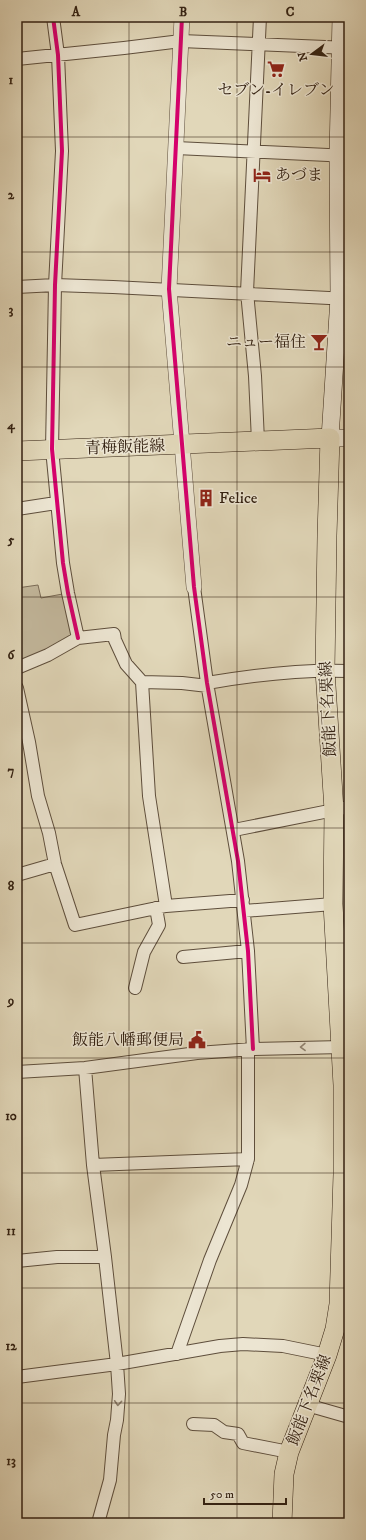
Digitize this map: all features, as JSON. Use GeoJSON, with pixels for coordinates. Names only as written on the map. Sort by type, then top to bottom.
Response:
{"type":"FeatureCollection","features":[{"type":"Feature","properties":{"kind":"main road"},"geometry":{"type":"LineString","coordinates":[[341,17],[345,48],[344,298],[330,438],[349,438]]}},
{"type":"Feature","properties":{"kind":"main road","name":"青梅飯能線"},"geometry":{"type":"LineString","coordinates":[[17,451],[330,438]]}},
{"type":"Feature","properties":{"kind":"main road","name":"飯能下名栗線"},"geometry":{"type":"LineString","coordinates":[[282,1523],[284,1474],[289,1452],[327,1355],[335,1329],[338,1304],[346,1174],[345,1046],[333,904],[341,808],[325,670],[330,438]]}},
{"type":"Feature","properties":{"kind":"street"},"geometry":{"type":"LineString","coordinates":[[53,17],[58,54],[62,152],[55,285],[52,449],[56,503],[63,563],[78,638]]}},
{"type":"Feature","properties":{"kind":"street"},"geometry":{"type":"LineString","coordinates":[[177,1354],[210,1260],[241,1185],[248,1159],[251,1049],[248,951],[234,830],[207,684],[194,587],[169,289],[182,17]]}},
{"type":"Feature","properties":{"kind":"street"},"geometry":{"type":"LineString","coordinates":[[258,441],[255,376],[247,292],[260,17]]}},
{"type":"Feature","properties":{"kind":"street"},"geometry":{"type":"LineString","coordinates":[[17,59],[181,41],[345,48]]}},
{"type":"Feature","properties":{"kind":"street"},"geometry":{"type":"LineString","coordinates":[[176,148],[344,156]]}},
{"type":"Feature","properties":{"kind":"street"},"geometry":{"type":"LineString","coordinates":[[17,287],[55,285],[247,292],[344,298]]}},
{"type":"Feature","properties":{"kind":"street"},"geometry":{"type":"LineString","coordinates":[[17,509],[56,503]]}},
{"type":"Feature","properties":{"kind":"street"},"geometry":{"type":"LineString","coordinates":[[17,668],[48,655],[78,638],[114,634],[115,640],[126,664],[142,682],[149,796],[161,907],[159,925],[144,952],[135,988]]}},
{"type":"Feature","properties":{"kind":"street"},"geometry":{"type":"LineString","coordinates":[[142,682],[207,684],[264,674],[325,670],[349,671]]}},
{"type":"Feature","properties":{"kind":"street"},"geometry":{"type":"LineString","coordinates":[[17,688],[22,730],[38,796],[49,833],[55,864],[75,925],[161,907],[333,904]]}},
{"type":"Feature","properties":{"kind":"street"},"geometry":{"type":"LineString","coordinates":[[234,830],[341,808]]}},
{"type":"Feature","properties":{"kind":"street"},"geometry":{"type":"LineString","coordinates":[[17,875],[55,864]]}},
{"type":"Feature","properties":{"kind":"street"},"geometry":{"type":"LineString","coordinates":[[184,957],[248,951]]}},
{"type":"Feature","properties":{"kind":"street"},"geometry":{"type":"LineString","coordinates":[[17,1072],[85,1068],[198,1053],[251,1049],[345,1046]]}},
{"type":"Feature","properties":{"kind":"street"},"geometry":{"type":"LineString","coordinates":[[85,1068],[93,1165],[105,1257],[119,1394],[110,1480],[98,1523]]}},
{"type":"Feature","properties":{"kind":"street"},"geometry":{"type":"LineString","coordinates":[[93,1165],[248,1159]]}},
{"type":"Feature","properties":{"kind":"street"},"geometry":{"type":"LineString","coordinates":[[17,1260],[57,1257],[105,1257]]}},
{"type":"Feature","properties":{"kind":"street"},"geometry":{"type":"LineString","coordinates":[[17,1377],[117,1364],[220,1346],[243,1344],[283,1346],[327,1355]]}},
{"type":"Feature","properties":{"kind":"street"},"geometry":{"type":"LineString","coordinates":[[307,1405],[349,1417]]}},
{"type":"Feature","properties":{"kind":"street"},"geometry":{"type":"LineString","coordinates":[[193,1424],[214,1425],[224,1432],[238,1434],[243,1442],[289,1452]]}},
{"type":"Feature","properties":{"kind":"shaded area"},"geometry":{"type":"Polygon","coordinates":[[[38,585],[41,598],[68,593],[78,638],[17,668],[17,588],[38,585]]]}},
{"type":"Feature","properties":{"kind":"cycle path"},"geometry":{"type":"LineString","coordinates":[[53,17],[58,55],[62,151],[55,285],[52,449],[63,563],[78,638]]}},
{"type":"Feature","properties":{"kind":"cycle path"},"geometry":{"type":"LineString","coordinates":[[182,17],[169,289],[194,587],[207,683],[238,861],[248,951],[253,1049]]}},
{"type":"Feature","properties":{"kind":"place","name":"セブン-イレブン"},"geometry":{"type":"Point","coordinates":[276,69]}},
{"type":"Feature","properties":{"kind":"place","name":"あづま"},"geometry":{"type":"Point","coordinates":[262,175]}},
{"type":"Feature","properties":{"kind":"place","name":"ニュー福住"},"geometry":{"type":"Point","coordinates":[319,342]}},
{"type":"Feature","properties":{"kind":"place","name":"Felice"},"geometry":{"type":"Point","coordinates":[206,498]}},
{"type":"Feature","properties":{"kind":"place","name":"飯能八幡郵便局"},"geometry":{"type":"Point","coordinates":[197,1040]}}]}
